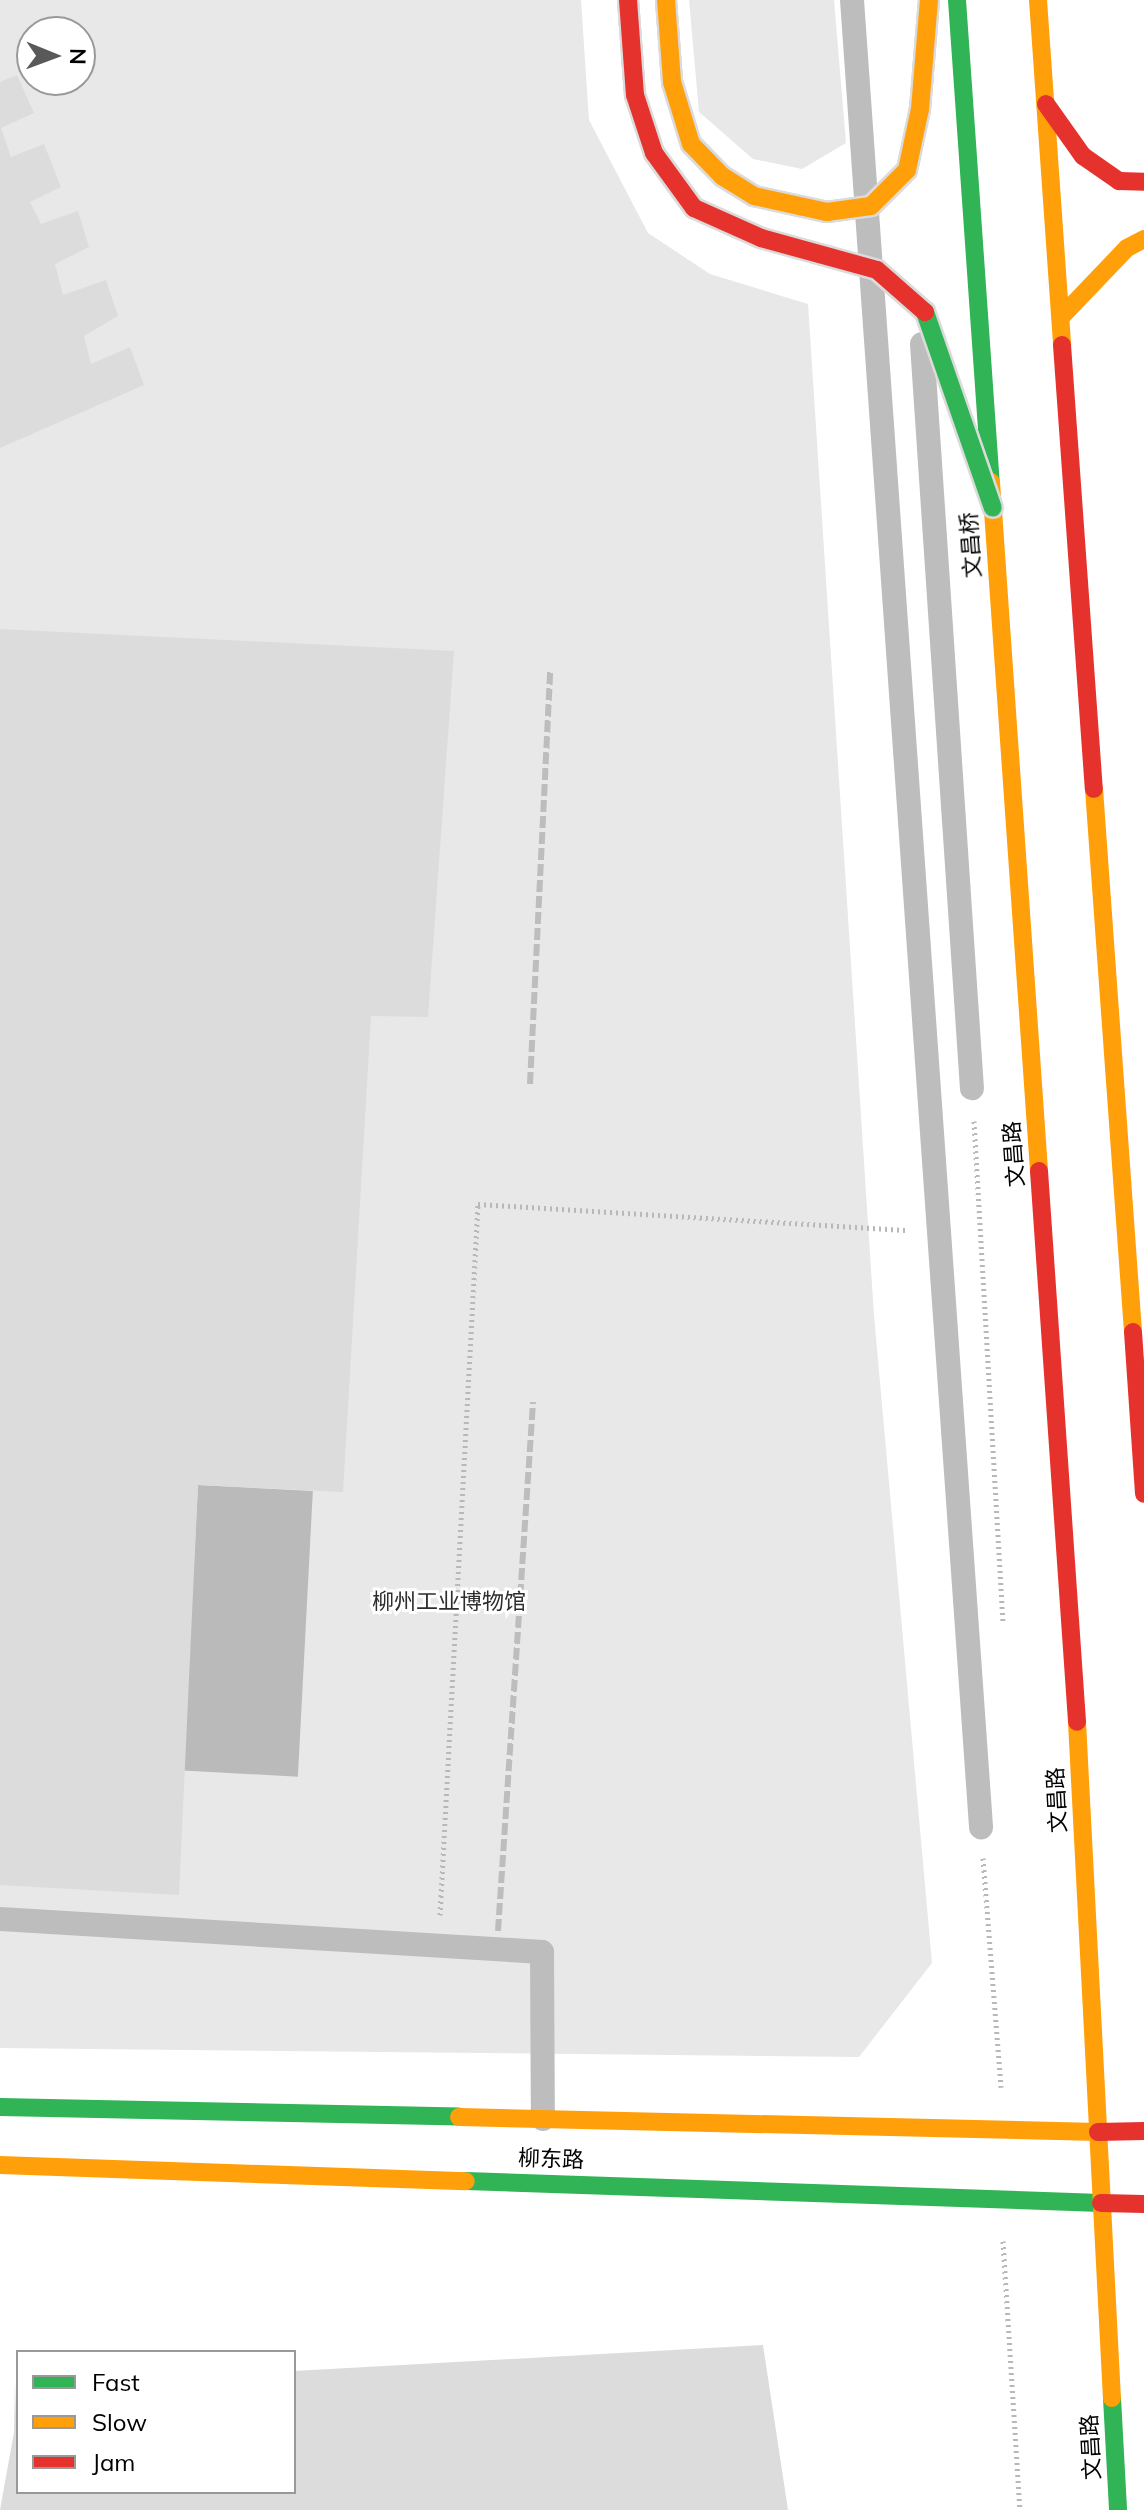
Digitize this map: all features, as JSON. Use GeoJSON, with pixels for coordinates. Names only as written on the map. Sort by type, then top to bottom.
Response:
{"type":"FeatureCollection","features":[{"type":"Feature","properties":{"kind":"main road"},"geometry":{"type":"LineString","coordinates":[[628,0],[635,95],[654,153],[694,208],[761,238],[877,270],[928,315],[993,508]]}},
{"type":"Feature","properties":{"kind":"main road"},"geometry":{"type":"LineString","coordinates":[[666,0],[672,82],[691,144],[722,176],[754,196],[795,209],[827,212],[871,206],[907,170],[920,109],[929,0]]}},
{"type":"Feature","properties":{"kind":"main road","name":"文昌桥"},"geometry":{"type":"LineString","coordinates":[[957,0],[1033,1088]]}},
{"type":"Feature","properties":{"kind":"main road"},"geometry":{"type":"LineString","coordinates":[[1038,0],[1144,1494]]}},
{"type":"Feature","properties":{"kind":"main road"},"geometry":{"type":"LineString","coordinates":[[1046,104],[1083,156],[1119,181],[1144,182]]}},
{"type":"Feature","properties":{"kind":"main road"},"geometry":{"type":"LineString","coordinates":[[1061,317],[1127,248],[1144,239]]}},
{"type":"Feature","properties":{"kind":"main road","name":"文昌路"},"geometry":{"type":"LineString","coordinates":[[1033,1088],[1075,1681],[1118,2510]]}},
{"type":"Feature","properties":{"kind":"main road","name":"柳东路"},"geometry":{"type":"LineString","coordinates":[[0,2107],[1144,2131]]}},
{"type":"Feature","properties":{"kind":"main road","name":"柳东路"},"geometry":{"type":"LineString","coordinates":[[0,2165],[1144,2204]]}},
{"type":"Feature","properties":{"kind":"lane"},"geometry":{"type":"LineString","coordinates":[[852,0],[936,1232],[981,1827]]}},
{"type":"Feature","properties":{"kind":"lane"},"geometry":{"type":"LineString","coordinates":[[917,305],[972,1088]]}},
{"type":"Feature","properties":{"kind":"lane"},"geometry":{"type":"LineString","coordinates":[[0,1919],[542,1952],[543,2119]]}},
{"type":"Feature","properties":{"kind":"path"},"geometry":{"type":"LineString","coordinates":[[438,1945],[478,1204],[936,1232]]}},
{"type":"Feature","properties":{"kind":"green space","name":"柳州工业博物馆"},"geometry":{"type":"Polygon","coordinates":[[[0,0],[581,0],[589,120],[648,233],[710,274],[808,304],[874,1315],[932,1963],[859,2057],[0,2048],[0,0]]]}},
{"type":"Feature","properties":{"kind":"green space"},"geometry":{"type":"Polygon","coordinates":[[[689,0],[834,0],[846,143],[802,169],[753,159],[699,112],[689,0]]]}},
{"type":"Feature","properties":{"kind":"shaded area"},"geometry":{"type":"Polygon","coordinates":[[[198,1485],[313,1491],[298,1777],[183,1771],[198,1485]]]}},
{"type":"Feature","properties":{"kind":"building"},"geometry":{"type":"Polygon","coordinates":[[[16,75],[16,96],[26,96],[34,113],[1,128],[11,157],[44,144],[61,187],[30,202],[41,224],[78,211],[89,247],[55,264],[63,295],[106,280],[118,316],[84,336],[91,364],[130,347],[144,385],[0,448],[0,82],[16,75]]]}},
{"type":"Feature","properties":{"kind":"building"},"geometry":{"type":"Polygon","coordinates":[[[0,629],[454,651],[428,1017],[371,1016],[343,1492],[198,1485],[179,1895],[0,1885],[0,629]]]}},
{"type":"Feature","properties":{"kind":"building"},"geometry":{"type":"Polygon","coordinates":[[[763,2345],[788,2510],[0,2510],[14,2432],[15,2380],[16,2494],[296,2494],[296,2371],[763,2345]]]}},
{"type":"Feature","properties":{"kind":"railway"},"geometry":{"type":"LineString","coordinates":[[530,1084],[550,669]]}},
{"type":"Feature","properties":{"kind":"railway"},"geometry":{"type":"LineString","coordinates":[[498,1931],[533,1402]]}},
{"type":"Feature","properties":{"kind":"traffic: fast"},"geometry":{"type":"LineString","coordinates":[[957,0],[991,482]]}},
{"type":"Feature","properties":{"kind":"traffic: fast"},"geometry":{"type":"LineString","coordinates":[[925,312],[993,508]]}},
{"type":"Feature","properties":{"kind":"traffic: fast"},"geometry":{"type":"LineString","coordinates":[[0,2107],[459,2117]]}},
{"type":"Feature","properties":{"kind":"traffic: fast"},"geometry":{"type":"LineString","coordinates":[[466,2181],[1101,2203]]}},
{"type":"Feature","properties":{"kind":"traffic: fast"},"geometry":{"type":"LineString","coordinates":[[1112,2398],[1118,2510]]}},
{"type":"Feature","properties":{"kind":"traffic: slow"},"geometry":{"type":"LineString","coordinates":[[666,0],[672,82],[691,144],[722,176],[754,196],[827,212],[871,206],[907,170],[920,109],[929,0]]}},
{"type":"Feature","properties":{"kind":"traffic: slow"},"geometry":{"type":"LineString","coordinates":[[1038,0],[1062,345]]}},
{"type":"Feature","properties":{"kind":"traffic: slow"},"geometry":{"type":"LineString","coordinates":[[1061,317],[1127,248],[1144,239]]}},
{"type":"Feature","properties":{"kind":"traffic: slow"},"geometry":{"type":"LineString","coordinates":[[991,482],[1039,1171]]}},
{"type":"Feature","properties":{"kind":"traffic: slow"},"geometry":{"type":"LineString","coordinates":[[1094,789],[1133,1332]]}},
{"type":"Feature","properties":{"kind":"traffic: slow"},"geometry":{"type":"LineString","coordinates":[[1077,1722],[1112,2398]]}},
{"type":"Feature","properties":{"kind":"traffic: slow"},"geometry":{"type":"LineString","coordinates":[[459,2117],[1098,2132]]}},
{"type":"Feature","properties":{"kind":"traffic: slow"},"geometry":{"type":"LineString","coordinates":[[0,2165],[466,2181]]}},
{"type":"Feature","properties":{"kind":"traffic: jam"},"geometry":{"type":"LineString","coordinates":[[628,0],[635,95],[654,153],[694,208],[761,238],[877,270],[925,312]]}},
{"type":"Feature","properties":{"kind":"traffic: jam"},"geometry":{"type":"LineString","coordinates":[[1046,104],[1083,156],[1119,181],[1144,182]]}},
{"type":"Feature","properties":{"kind":"traffic: jam"},"geometry":{"type":"LineString","coordinates":[[1062,345],[1094,789]]}},
{"type":"Feature","properties":{"kind":"traffic: jam"},"geometry":{"type":"LineString","coordinates":[[1039,1171],[1077,1722]]}},
{"type":"Feature","properties":{"kind":"traffic: jam"},"geometry":{"type":"LineString","coordinates":[[1133,1332],[1144,1494]]}},
{"type":"Feature","properties":{"kind":"traffic: jam"},"geometry":{"type":"LineString","coordinates":[[1098,2132],[1144,2131]]}},
{"type":"Feature","properties":{"kind":"traffic: jam"},"geometry":{"type":"LineString","coordinates":[[1101,2203],[1144,2204]]}}]}
